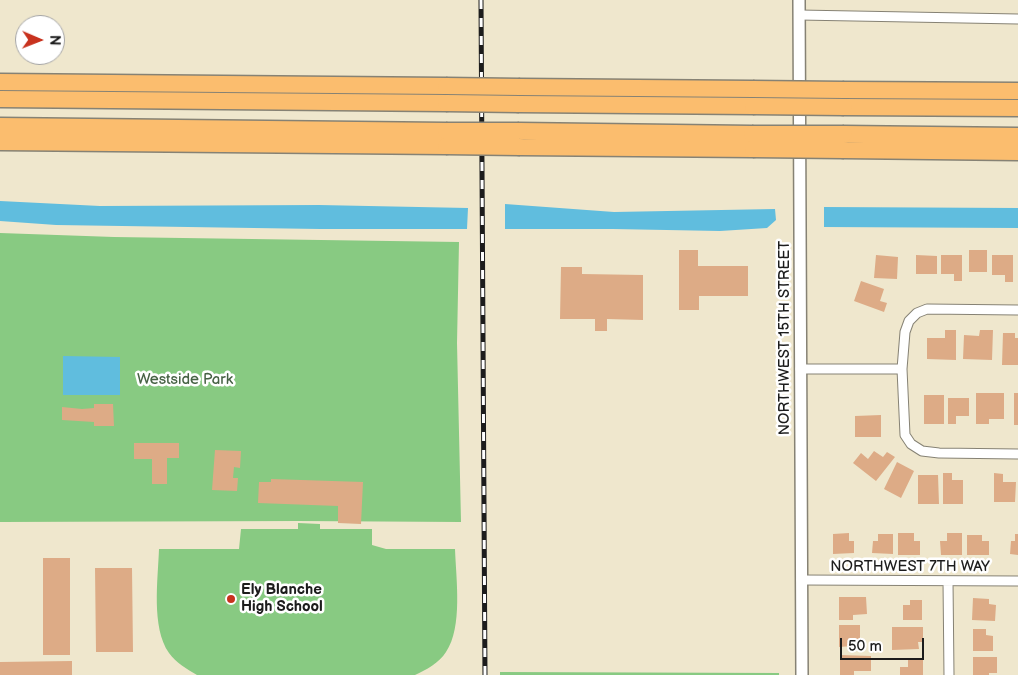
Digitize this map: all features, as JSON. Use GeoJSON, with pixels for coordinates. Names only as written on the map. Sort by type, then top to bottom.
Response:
{"type":"FeatureCollection","features":[{"type":"Feature","properties":{"kind":"highway"},"geometry":{"type":"LineString","coordinates":[[0,82],[1018,91]]}},
{"type":"Feature","properties":{"kind":"highway"},"geometry":{"type":"LineString","coordinates":[[0,99],[1018,108]]}},
{"type":"Feature","properties":{"kind":"highway"},"geometry":{"type":"LineString","coordinates":[[0,126],[446,139]]}},
{"type":"Feature","properties":{"kind":"highway"},"geometry":{"type":"LineString","coordinates":[[0,142],[446,139],[844,142],[1018,136]]}},
{"type":"Feature","properties":{"kind":"highway"},"geometry":{"type":"LineString","coordinates":[[844,142],[1018,152]]}},
{"type":"Feature","properties":{"kind":"street","name":"NORTHWEST 15TH STREET"},"geometry":{"type":"LineString","coordinates":[[799,0],[802,675]]}},
{"type":"Feature","properties":{"kind":"street"},"geometry":{"type":"LineString","coordinates":[[799,15],[1018,19]]}},
{"type":"Feature","properties":{"kind":"street"},"geometry":{"type":"LineString","coordinates":[[1018,310],[927,309],[917,313],[909,321],[905,332],[902,369],[905,435],[911,444],[922,451],[939,453],[1018,454]]}},
{"type":"Feature","properties":{"kind":"street"},"geometry":{"type":"LineString","coordinates":[[800,369],[902,369]]}},
{"type":"Feature","properties":{"kind":"street","name":"NORTHWEST 7TH WAY"},"geometry":{"type":"LineString","coordinates":[[802,580],[1018,581]]}},
{"type":"Feature","properties":{"kind":"street"},"geometry":{"type":"LineString","coordinates":[[948,581],[948,675]]}},
{"type":"Feature","properties":{"kind":"green space","name":"Westside Park"},"geometry":{"type":"Polygon","coordinates":[[[0,233],[114,237],[459,242],[457,343],[461,522],[0,522],[0,233]]]}},
{"type":"Feature","properties":{"kind":"green space"},"geometry":{"type":"Polygon","coordinates":[[[298,523],[320,524],[320,529],[372,529],[372,545],[386,549],[455,549],[457,616],[451,642],[440,660],[415,675],[197,675],[175,660],[163,642],[158,617],[159,549],[239,549],[241,529],[298,529],[298,523]]]}},
{"type":"Feature","properties":{"kind":"green space"},"geometry":{"type":"Polygon","coordinates":[[[500,672],[779,673],[779,675],[500,675],[500,672]]]}},
{"type":"Feature","properties":{"kind":"water"},"geometry":{"type":"Polygon","coordinates":[[[0,201],[100,206],[319,205],[468,208],[467,229],[320,229],[56,225],[0,221],[0,201]]]}},
{"type":"Feature","properties":{"kind":"water"},"geometry":{"type":"Polygon","coordinates":[[[505,204],[614,212],[775,209],[776,220],[767,228],[720,231],[505,229],[505,204]]]}},
{"type":"Feature","properties":{"kind":"water"},"geometry":{"type":"Polygon","coordinates":[[[824,207],[1018,208],[1018,228],[824,227],[824,207]]]}},
{"type":"Feature","properties":{"kind":"water"},"geometry":{"type":"Polygon","coordinates":[[[63,356],[120,357],[120,395],[63,395],[63,356]]]}},
{"type":"Feature","properties":{"kind":"building"},"geometry":{"type":"Polygon","coordinates":[[[679,250],[698,250],[698,266],[748,266],[748,296],[699,296],[699,310],[679,310],[679,250]]]}},
{"type":"Feature","properties":{"kind":"building"},"geometry":{"type":"Polygon","coordinates":[[[969,250],[987,250],[987,272],[969,272],[969,250]]]}},
{"type":"Feature","properties":{"kind":"building"},"geometry":{"type":"Polygon","coordinates":[[[876,255],[898,257],[897,279],[874,278],[876,255]]]}},
{"type":"Feature","properties":{"kind":"building"},"geometry":{"type":"Polygon","coordinates":[[[916,255],[937,256],[937,274],[916,274],[916,255]]]}},
{"type":"Feature","properties":{"kind":"building"},"geometry":{"type":"Polygon","coordinates":[[[941,255],[962,255],[962,281],[954,281],[954,274],[941,274],[941,255]]]}},
{"type":"Feature","properties":{"kind":"building"},"geometry":{"type":"Polygon","coordinates":[[[992,255],[1013,255],[1013,282],[1005,282],[1005,275],[992,275],[992,255]]]}},
{"type":"Feature","properties":{"kind":"building"},"geometry":{"type":"Polygon","coordinates":[[[561,267],[582,267],[582,274],[643,275],[643,320],[607,319],[607,331],[595,331],[595,319],[560,319],[561,267]]]}},
{"type":"Feature","properties":{"kind":"building"},"geometry":{"type":"Polygon","coordinates":[[[861,281],[884,289],[880,301],[887,303],[884,312],[854,301],[861,281]]]}},
{"type":"Feature","properties":{"kind":"building"},"geometry":{"type":"Polygon","coordinates":[[[945,330],[956,330],[956,360],[927,359],[927,338],[945,338],[945,330]]]}},
{"type":"Feature","properties":{"kind":"building"},"geometry":{"type":"Polygon","coordinates":[[[980,330],[993,330],[992,360],[963,359],[964,335],[979,336],[980,330]]]}},
{"type":"Feature","properties":{"kind":"building"},"geometry":{"type":"Polygon","coordinates":[[[1003,333],[1015,333],[1015,338],[1018,338],[1018,365],[1002,365],[1003,333]]]}},
{"type":"Feature","properties":{"kind":"building"},"geometry":{"type":"Polygon","coordinates":[[[976,393],[1004,393],[1004,419],[989,419],[989,424],[976,424],[976,393]]]}},
{"type":"Feature","properties":{"kind":"building"},"geometry":{"type":"Polygon","coordinates":[[[1014,393],[1018,393],[1018,425],[1014,425],[1014,393]]]}},
{"type":"Feature","properties":{"kind":"building"},"geometry":{"type":"Polygon","coordinates":[[[924,395],[944,395],[944,424],[924,424],[924,395]]]}},
{"type":"Feature","properties":{"kind":"building"},"geometry":{"type":"Polygon","coordinates":[[[948,398],[969,398],[969,416],[956,416],[956,424],[948,424],[948,398]]]}},
{"type":"Feature","properties":{"kind":"building"},"geometry":{"type":"Polygon","coordinates":[[[94,404],[113,404],[114,426],[94,426],[94,422],[62,420],[62,407],[94,408],[94,404]]]}},
{"type":"Feature","properties":{"kind":"building"},"geometry":{"type":"Polygon","coordinates":[[[881,415],[881,437],[855,437],[855,416],[881,415]]]}},
{"type":"Feature","properties":{"kind":"building"},"geometry":{"type":"Polygon","coordinates":[[[134,443],[179,443],[179,458],[167,458],[167,484],[152,484],[152,459],[134,459],[134,443]]]}},
{"type":"Feature","properties":{"kind":"building"},"geometry":{"type":"Polygon","coordinates":[[[215,450],[241,451],[240,468],[234,467],[233,478],[238,478],[237,491],[212,490],[215,450]]]}},
{"type":"Feature","properties":{"kind":"building"},"geometry":{"type":"Polygon","coordinates":[[[874,451],[883,457],[887,452],[895,457],[876,481],[853,463],[861,453],[868,459],[874,451]]]}},
{"type":"Feature","properties":{"kind":"building"},"geometry":{"type":"Polygon","coordinates":[[[897,462],[914,471],[901,498],[884,489],[897,462]]]}},
{"type":"Feature","properties":{"kind":"building"},"geometry":{"type":"Polygon","coordinates":[[[943,473],[952,473],[952,480],[963,480],[963,504],[943,504],[943,473]]]}},
{"type":"Feature","properties":{"kind":"building"},"geometry":{"type":"Polygon","coordinates":[[[994,473],[1003,474],[1003,482],[1016,482],[1015,502],[994,502],[994,473]]]}},
{"type":"Feature","properties":{"kind":"building"},"geometry":{"type":"Polygon","coordinates":[[[918,475],[938,475],[939,504],[918,504],[918,475]]]}},
{"type":"Feature","properties":{"kind":"building"},"geometry":{"type":"Polygon","coordinates":[[[271,479],[363,482],[361,524],[338,523],[338,506],[258,503],[259,482],[271,482],[271,479]]]}},
{"type":"Feature","properties":{"kind":"building"},"geometry":{"type":"Polygon","coordinates":[[[849,533],[849,541],[854,541],[854,553],[833,554],[833,534],[849,533]]]}},
{"type":"Feature","properties":{"kind":"building"},"geometry":{"type":"Polygon","coordinates":[[[898,533],[914,533],[914,541],[920,541],[920,555],[898,555],[898,533]]]}},
{"type":"Feature","properties":{"kind":"building"},"geometry":{"type":"Polygon","coordinates":[[[947,533],[962,533],[962,555],[941,555],[940,541],[947,541],[947,533]]]}},
{"type":"Feature","properties":{"kind":"building"},"geometry":{"type":"Polygon","coordinates":[[[878,534],[893,534],[893,554],[872,553],[873,541],[878,541],[878,534]]]}},
{"type":"Feature","properties":{"kind":"building"},"geometry":{"type":"Polygon","coordinates":[[[1015,534],[1018,534],[1018,555],[1010,554],[1011,541],[1015,541],[1015,534]]]}},
{"type":"Feature","properties":{"kind":"building"},"geometry":{"type":"Polygon","coordinates":[[[967,535],[982,535],[982,541],[989,541],[989,555],[967,555],[967,535]]]}},
{"type":"Feature","properties":{"kind":"building"},"geometry":{"type":"Polygon","coordinates":[[[43,558],[70,558],[70,655],[43,655],[43,558]]]}},
{"type":"Feature","properties":{"kind":"building"},"geometry":{"type":"Polygon","coordinates":[[[95,568],[132,568],[133,652],[96,652],[95,568]]]}},
{"type":"Feature","properties":{"kind":"building"},"geometry":{"type":"Polygon","coordinates":[[[839,597],[866,597],[867,614],[853,615],[853,620],[839,620],[839,597]]]}},
{"type":"Feature","properties":{"kind":"building"},"geometry":{"type":"Polygon","coordinates":[[[973,598],[989,599],[989,604],[996,605],[995,621],[972,620],[973,598]]]}},
{"type":"Feature","properties":{"kind":"building"},"geometry":{"type":"Polygon","coordinates":[[[910,600],[922,600],[922,620],[903,620],[903,605],[910,605],[910,600]]]}},
{"type":"Feature","properties":{"kind":"building"},"geometry":{"type":"Polygon","coordinates":[[[839,625],[860,625],[860,640],[853,640],[853,646],[839,647],[839,625]]]}},
{"type":"Feature","properties":{"kind":"building"},"geometry":{"type":"Polygon","coordinates":[[[892,627],[923,627],[923,642],[918,642],[919,649],[892,650],[892,627]]]}},
{"type":"Feature","properties":{"kind":"building"},"geometry":{"type":"Polygon","coordinates":[[[973,629],[986,629],[986,635],[993,636],[993,651],[973,651],[973,629]]]}},
{"type":"Feature","properties":{"kind":"building"},"geometry":{"type":"Polygon","coordinates":[[[840,655],[871,656],[871,671],[854,671],[854,675],[840,675],[840,655]]]}},
{"type":"Feature","properties":{"kind":"building"},"geometry":{"type":"Polygon","coordinates":[[[973,657],[997,657],[997,673],[973,675],[973,657]]]}},
{"type":"Feature","properties":{"kind":"building"},"geometry":{"type":"Polygon","coordinates":[[[908,660],[923,660],[923,675],[900,675],[900,667],[908,667],[908,660]]]}},
{"type":"Feature","properties":{"kind":"building"},"geometry":{"type":"Polygon","coordinates":[[[72,661],[72,675],[0,675],[0,662],[72,661]]]}},
{"type":"Feature","properties":{"kind":"railway"},"geometry":{"type":"LineString","coordinates":[[481,0],[485,675]]}},
{"type":"Feature","properties":{"kind":"place","name":"Ely Blanche High School"},"geometry":{"type":"Point","coordinates":[231,599]}}]}
